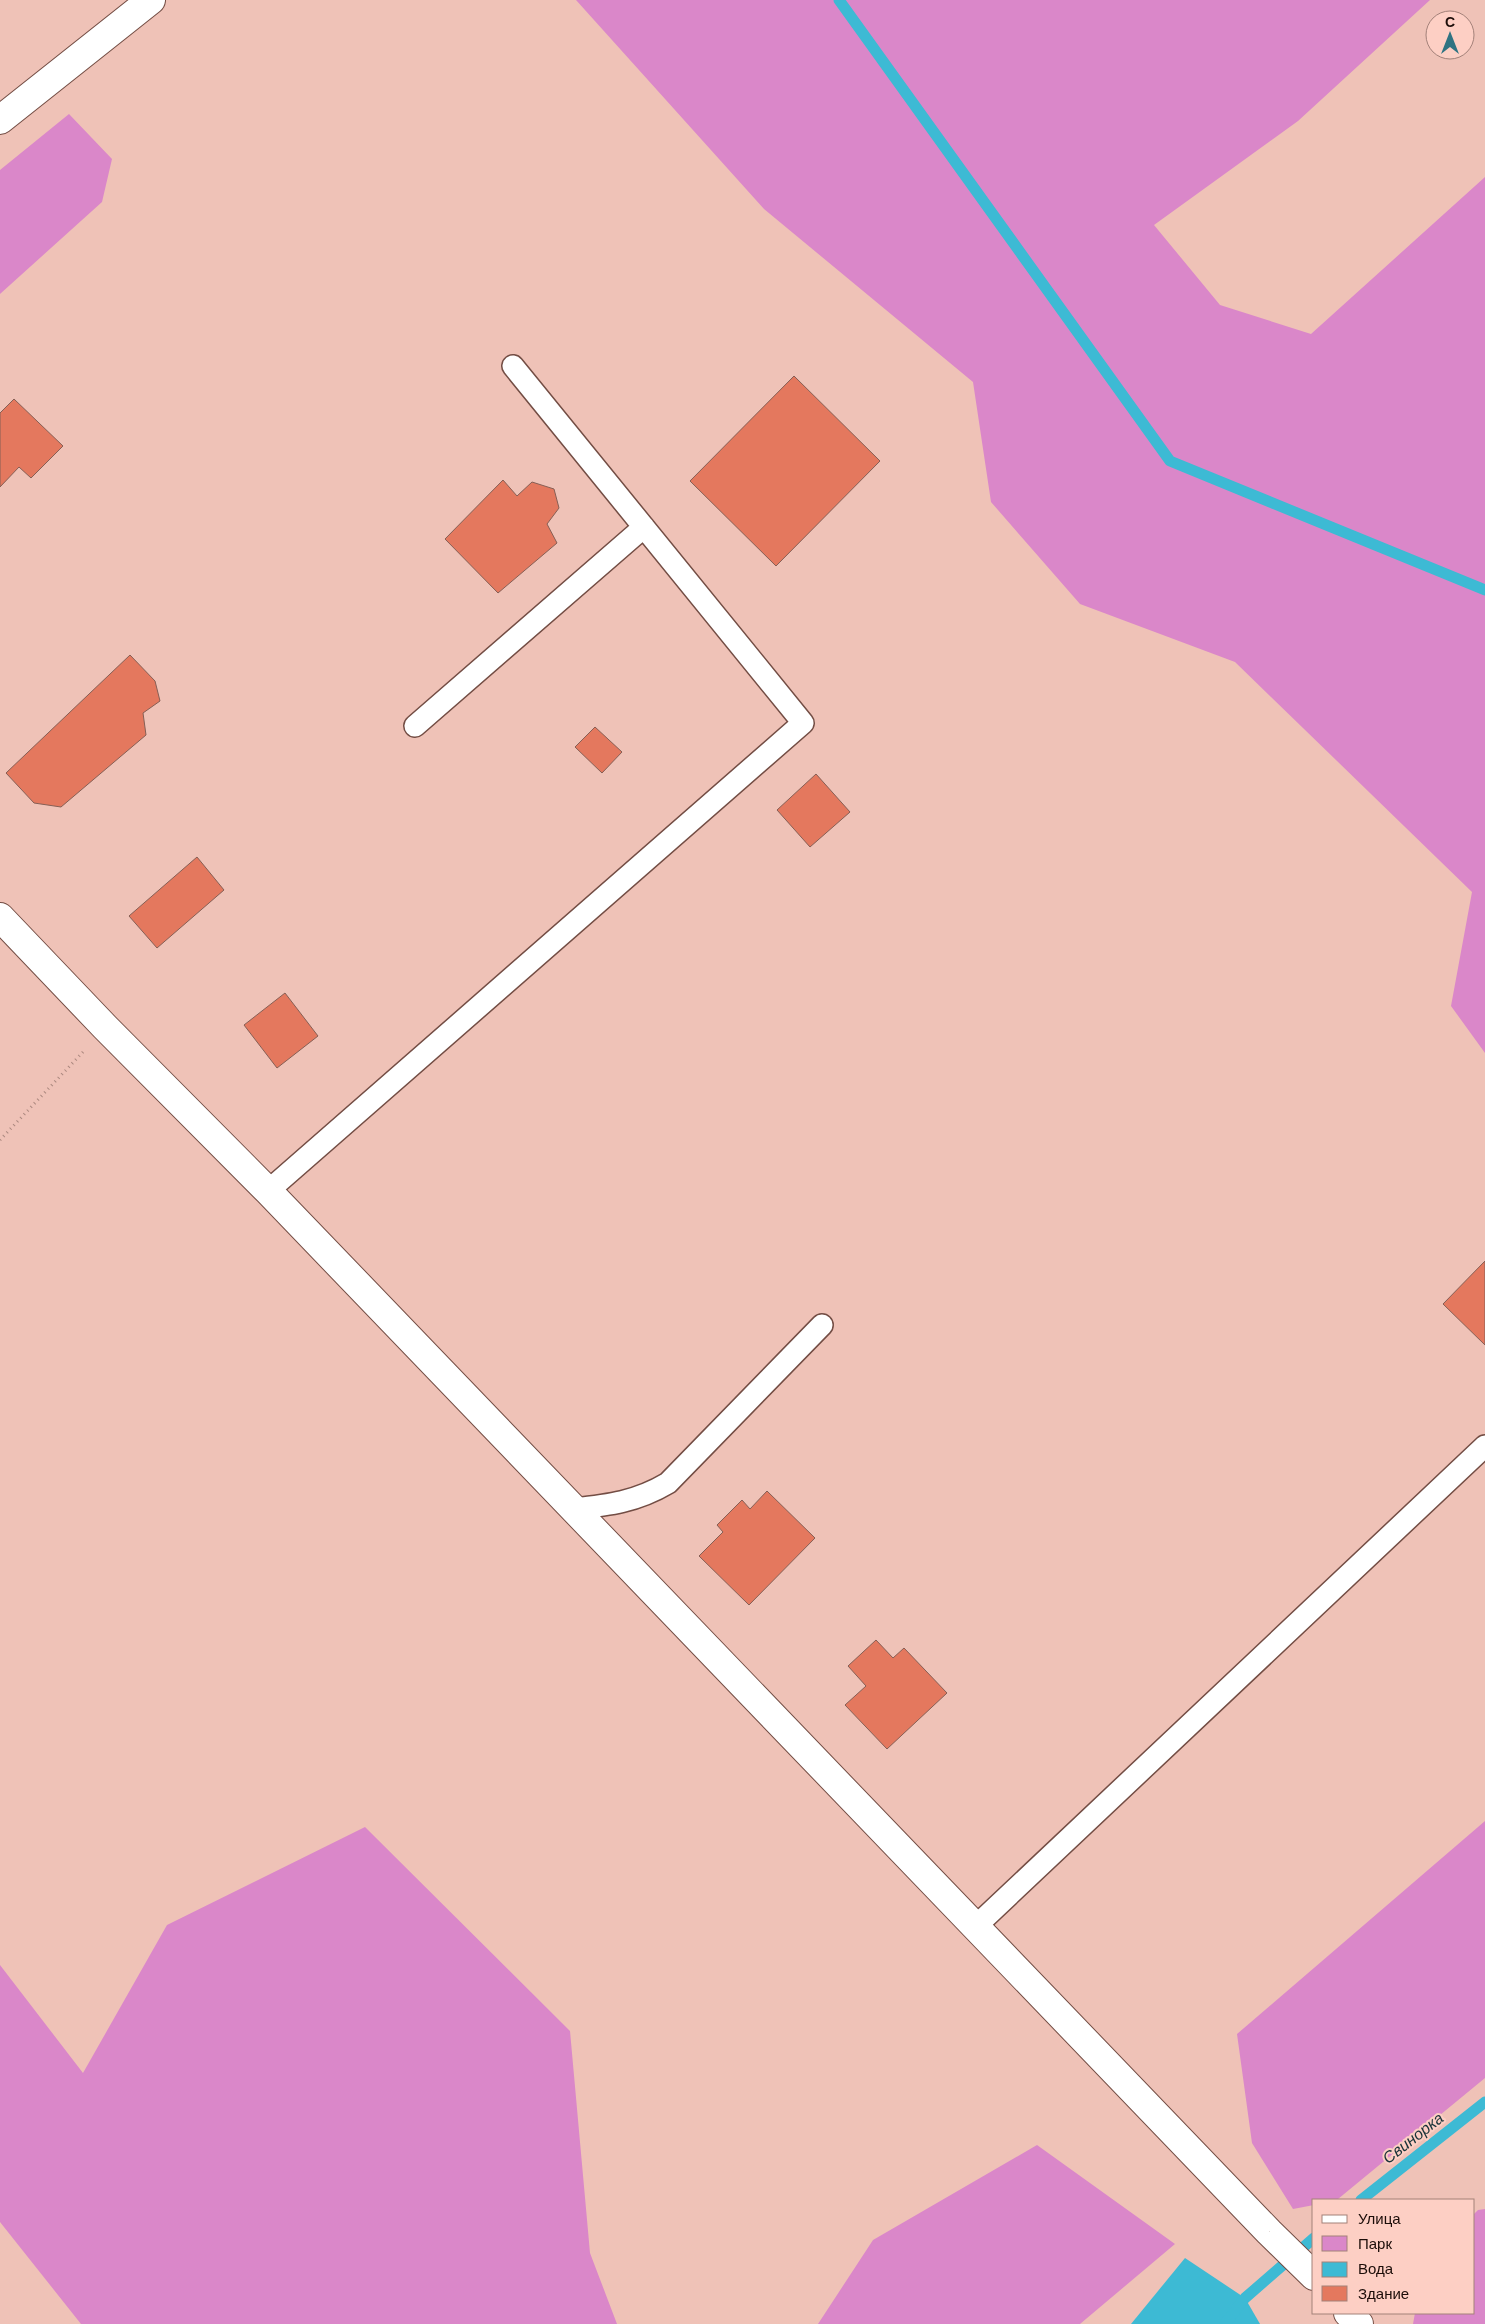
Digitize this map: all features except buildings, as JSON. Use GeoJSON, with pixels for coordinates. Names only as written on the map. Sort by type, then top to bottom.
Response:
{"type":"FeatureCollection","features":[{"type":"Feature","properties":{"kind":"street"},"geometry":{"type":"LineString","coordinates":[[0,120],[151,0]]}},
{"type":"Feature","properties":{"kind":"street"},"geometry":{"type":"LineString","coordinates":[[0,917],[104,1027],[268,1192],[1312,2274]]}},
{"type":"Feature","properties":{"kind":"street"},"geometry":{"type":"LineString","coordinates":[[1349,2314],[1358,2324]]}},
{"type":"Feature","properties":{"kind":"lane"},"geometry":{"type":"LineString","coordinates":[[268,1192],[803,723],[513,366]]}},
{"type":"Feature","properties":{"kind":"lane"},"geometry":{"type":"LineString","coordinates":[[414,726],[644,527]]}},
{"type":"Feature","properties":{"kind":"lane"},"geometry":{"type":"LineString","coordinates":[[573,1509],[631,1501],[651,1493],[668,1483],[822,1325]]}},
{"type":"Feature","properties":{"kind":"lane"},"geometry":{"type":"LineString","coordinates":[[976,1927],[1485,1446]]}},
{"type":"Feature","properties":{"kind":"path"},"geometry":{"type":"LineString","coordinates":[[0,1140],[104,1027]]}},
{"type":"Feature","properties":{"kind":"green space"},"geometry":{"type":"Polygon","coordinates":[[[576,0],[1430,0],[1298,121],[1154,225],[1220,305],[1311,334],[1485,177],[1485,1053],[1451,1006],[1472,892],[1235,662],[1080,604],[991,502],[973,382],[764,209],[576,0]]]}},
{"type":"Feature","properties":{"kind":"green space"},"geometry":{"type":"Polygon","coordinates":[[[69,114],[112,159],[102,202],[0,294],[0,170],[69,114]]]}},
{"type":"Feature","properties":{"kind":"green space"},"geometry":{"type":"Polygon","coordinates":[[[1485,1821],[1485,2078],[1338,2199],[1312,2199],[1312,2205],[1293,2209],[1252,2143],[1237,2034],[1485,1821]]]}},
{"type":"Feature","properties":{"kind":"green space"},"geometry":{"type":"Polygon","coordinates":[[[365,1827],[570,2031],[590,2253],[617,2324],[81,2324],[0,2222],[0,1965],[83,2073],[167,1925],[365,1827]]]}},
{"type":"Feature","properties":{"kind":"green space"},"geometry":{"type":"Polygon","coordinates":[[[1037,2145],[1175,2244],[1080,2324],[818,2324],[873,2240],[1037,2145]]]}},
{"type":"Feature","properties":{"kind":"green space"},"geometry":{"type":"Polygon","coordinates":[[[1485,2209],[1485,2324],[1413,2324],[1415,2314],[1475,2314],[1475,2213],[1478,2210],[1485,2209]]]}},
{"type":"Feature","properties":{"kind":"water"},"geometry":{"type":"Polygon","coordinates":[[[1185,2258],[1245,2298],[1260,2324],[1131,2324],[1185,2258]]]}},
{"type":"Feature","properties":{"kind":"waterway"},"geometry":{"type":"LineString","coordinates":[[839,0],[1170,461],[1485,590]]}},
{"type":"Feature","properties":{"kind":"waterway","name":"Свинорка"},"geometry":{"type":"LineString","coordinates":[[1362,2199],[1485,2102]]}},
{"type":"Feature","properties":{"kind":"waterway","name":"Свинорка"},"geometry":{"type":"LineString","coordinates":[[1225,2324],[1245,2298],[1312,2240]]}}]}
